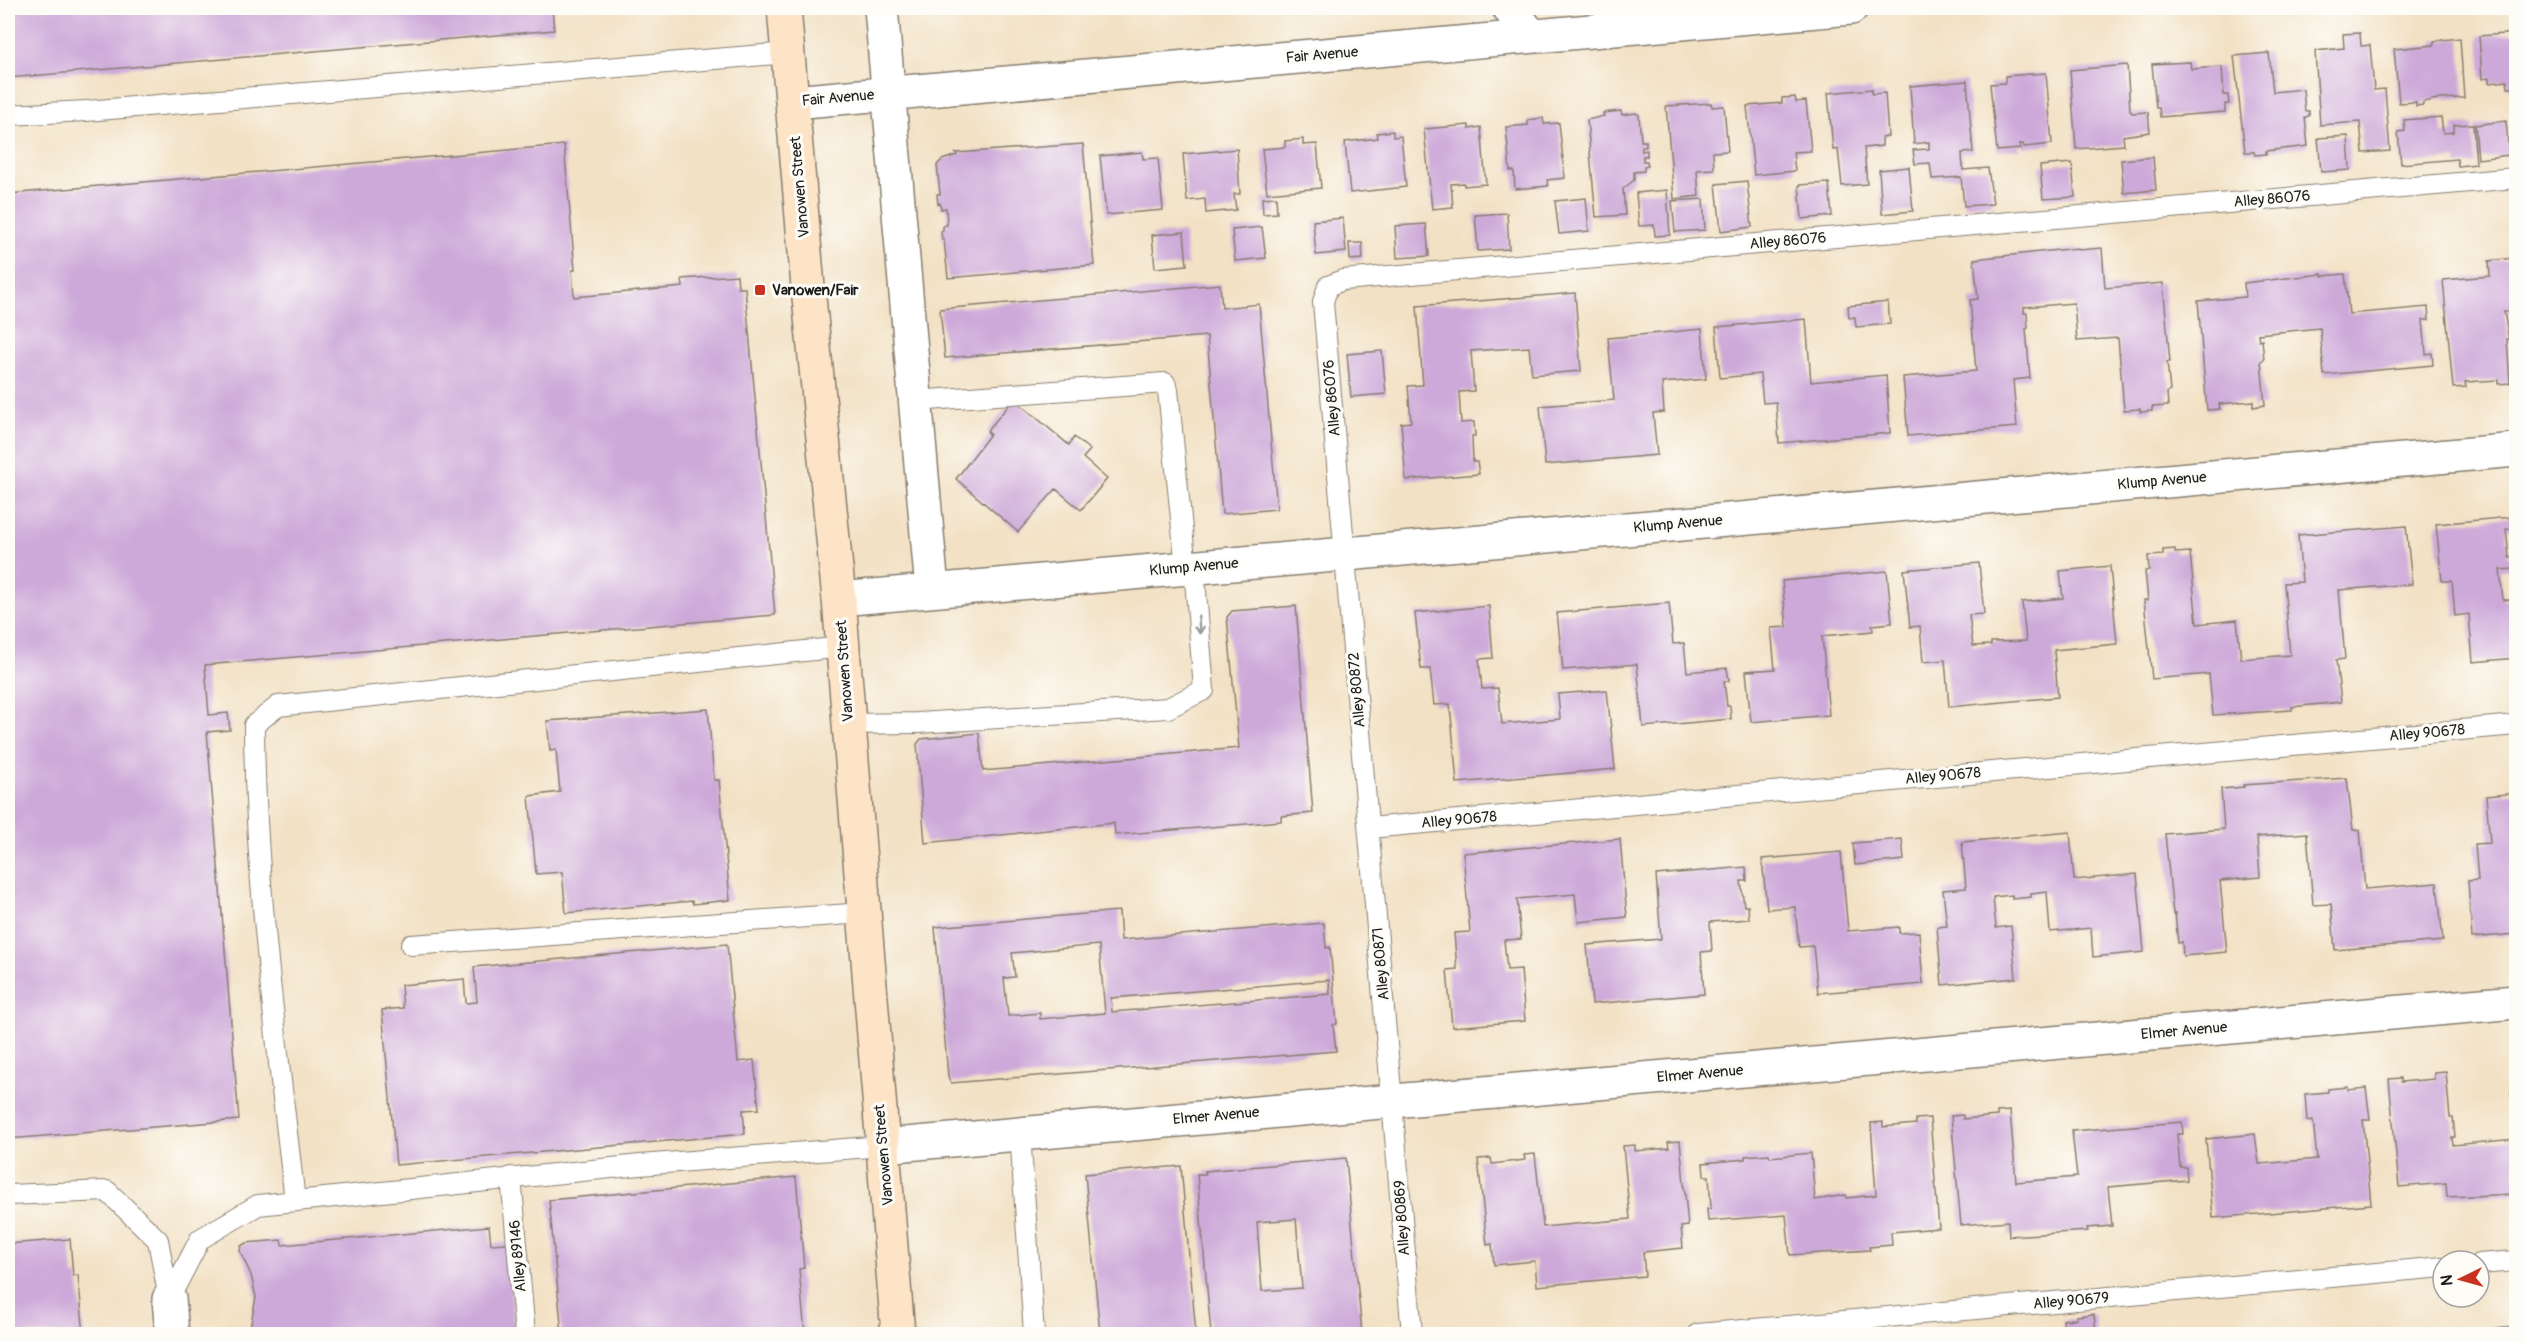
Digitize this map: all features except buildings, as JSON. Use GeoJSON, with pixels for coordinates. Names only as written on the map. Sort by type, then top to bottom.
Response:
{"type":"FeatureCollection","features":[{"type":"Feature","properties":{"kind":"main road","name":"Vanowen Street"},"geometry":{"type":"LineString","coordinates":[[784,8],[839,599],[898,1335]]}},
{"type":"Feature","properties":{"kind":"street"},"geometry":{"type":"LineString","coordinates":[[881,8],[933,590]]}},
{"type":"Feature","properties":{"kind":"street"},"geometry":{"type":"LineString","coordinates":[[1509,8],[1532,36]]}},
{"type":"Feature","properties":{"kind":"street","name":"Fair Avenue"},"geometry":{"type":"LineString","coordinates":[[793,102],[1851,8]]}},
{"type":"Feature","properties":{"kind":"street","name":"Klump Avenue"},"geometry":{"type":"LineString","coordinates":[[839,599],[2517,450]]}},
{"type":"Feature","properties":{"kind":"street","name":"Elmer Avenue"},"geometry":{"type":"LineString","coordinates":[[883,1146],[2517,1002]]}},
{"type":"Feature","properties":{"kind":"street"},"geometry":{"type":"LineString","coordinates":[[168,1299],[172,1335]]}},
{"type":"Feature","properties":{"kind":"lane"},"geometry":{"type":"LineString","coordinates":[[8,115],[98,110],[788,53]]}},
{"type":"Feature","properties":{"kind":"lane","name":"Alley 86076"},"geometry":{"type":"LineString","coordinates":[[1345,553],[1323,302],[1328,286],[1343,280],[2517,178]]}},
{"type":"Feature","properties":{"kind":"lane"},"geometry":{"type":"LineString","coordinates":[[849,724],[917,723],[1168,708],[1204,690],[1166,383],[915,401]]}},
{"type":"Feature","properties":{"kind":"lane","name":"Alley 80872"},"geometry":{"type":"LineString","coordinates":[[1345,553],[1369,828]]}},
{"type":"Feature","properties":{"kind":"lane"},"geometry":{"type":"LineString","coordinates":[[295,1201],[265,925],[254,768],[254,725],[278,706],[843,647]]}},
{"type":"Feature","properties":{"kind":"lane","name":"Alley 90678"},"geometry":{"type":"LineString","coordinates":[[1369,828],[2517,725]]}},
{"type":"Feature","properties":{"kind":"lane","name":"Alley 80871"},"geometry":{"type":"LineString","coordinates":[[1369,828],[1393,1101]]}},
{"type":"Feature","properties":{"kind":"lane"},"geometry":{"type":"LineString","coordinates":[[411,945],[864,913]]}},
{"type":"Feature","properties":{"kind":"lane","name":"Alley 80869"},"geometry":{"type":"LineString","coordinates":[[1393,1101],[1412,1335]]}},
{"type":"Feature","properties":{"kind":"lane"},"geometry":{"type":"LineString","coordinates":[[1020,1133],[1034,1335]]}},
{"type":"Feature","properties":{"kind":"lane"},"geometry":{"type":"LineString","coordinates":[[168,1299],[200,1239],[258,1205],[511,1177],[883,1146]]}},
{"type":"Feature","properties":{"kind":"lane","name":"Alley 89146"},"geometry":{"type":"LineString","coordinates":[[511,1177],[525,1335]]}},
{"type":"Feature","properties":{"kind":"lane"},"geometry":{"type":"LineString","coordinates":[[8,1195],[107,1191],[158,1240],[168,1299]]}},
{"type":"Feature","properties":{"kind":"lane"},"geometry":{"type":"LineString","coordinates":[[2491,1263],[2517,1261]]}},
{"type":"Feature","properties":{"kind":"lane","name":"Alley 90679"},"geometry":{"type":"LineString","coordinates":[[1698,1335],[2431,1268]]}},
{"type":"Feature","properties":{"kind":"place","name":"Vanowen/Fair"},"geometry":{"type":"Point","coordinates":[760,290]}}]}
